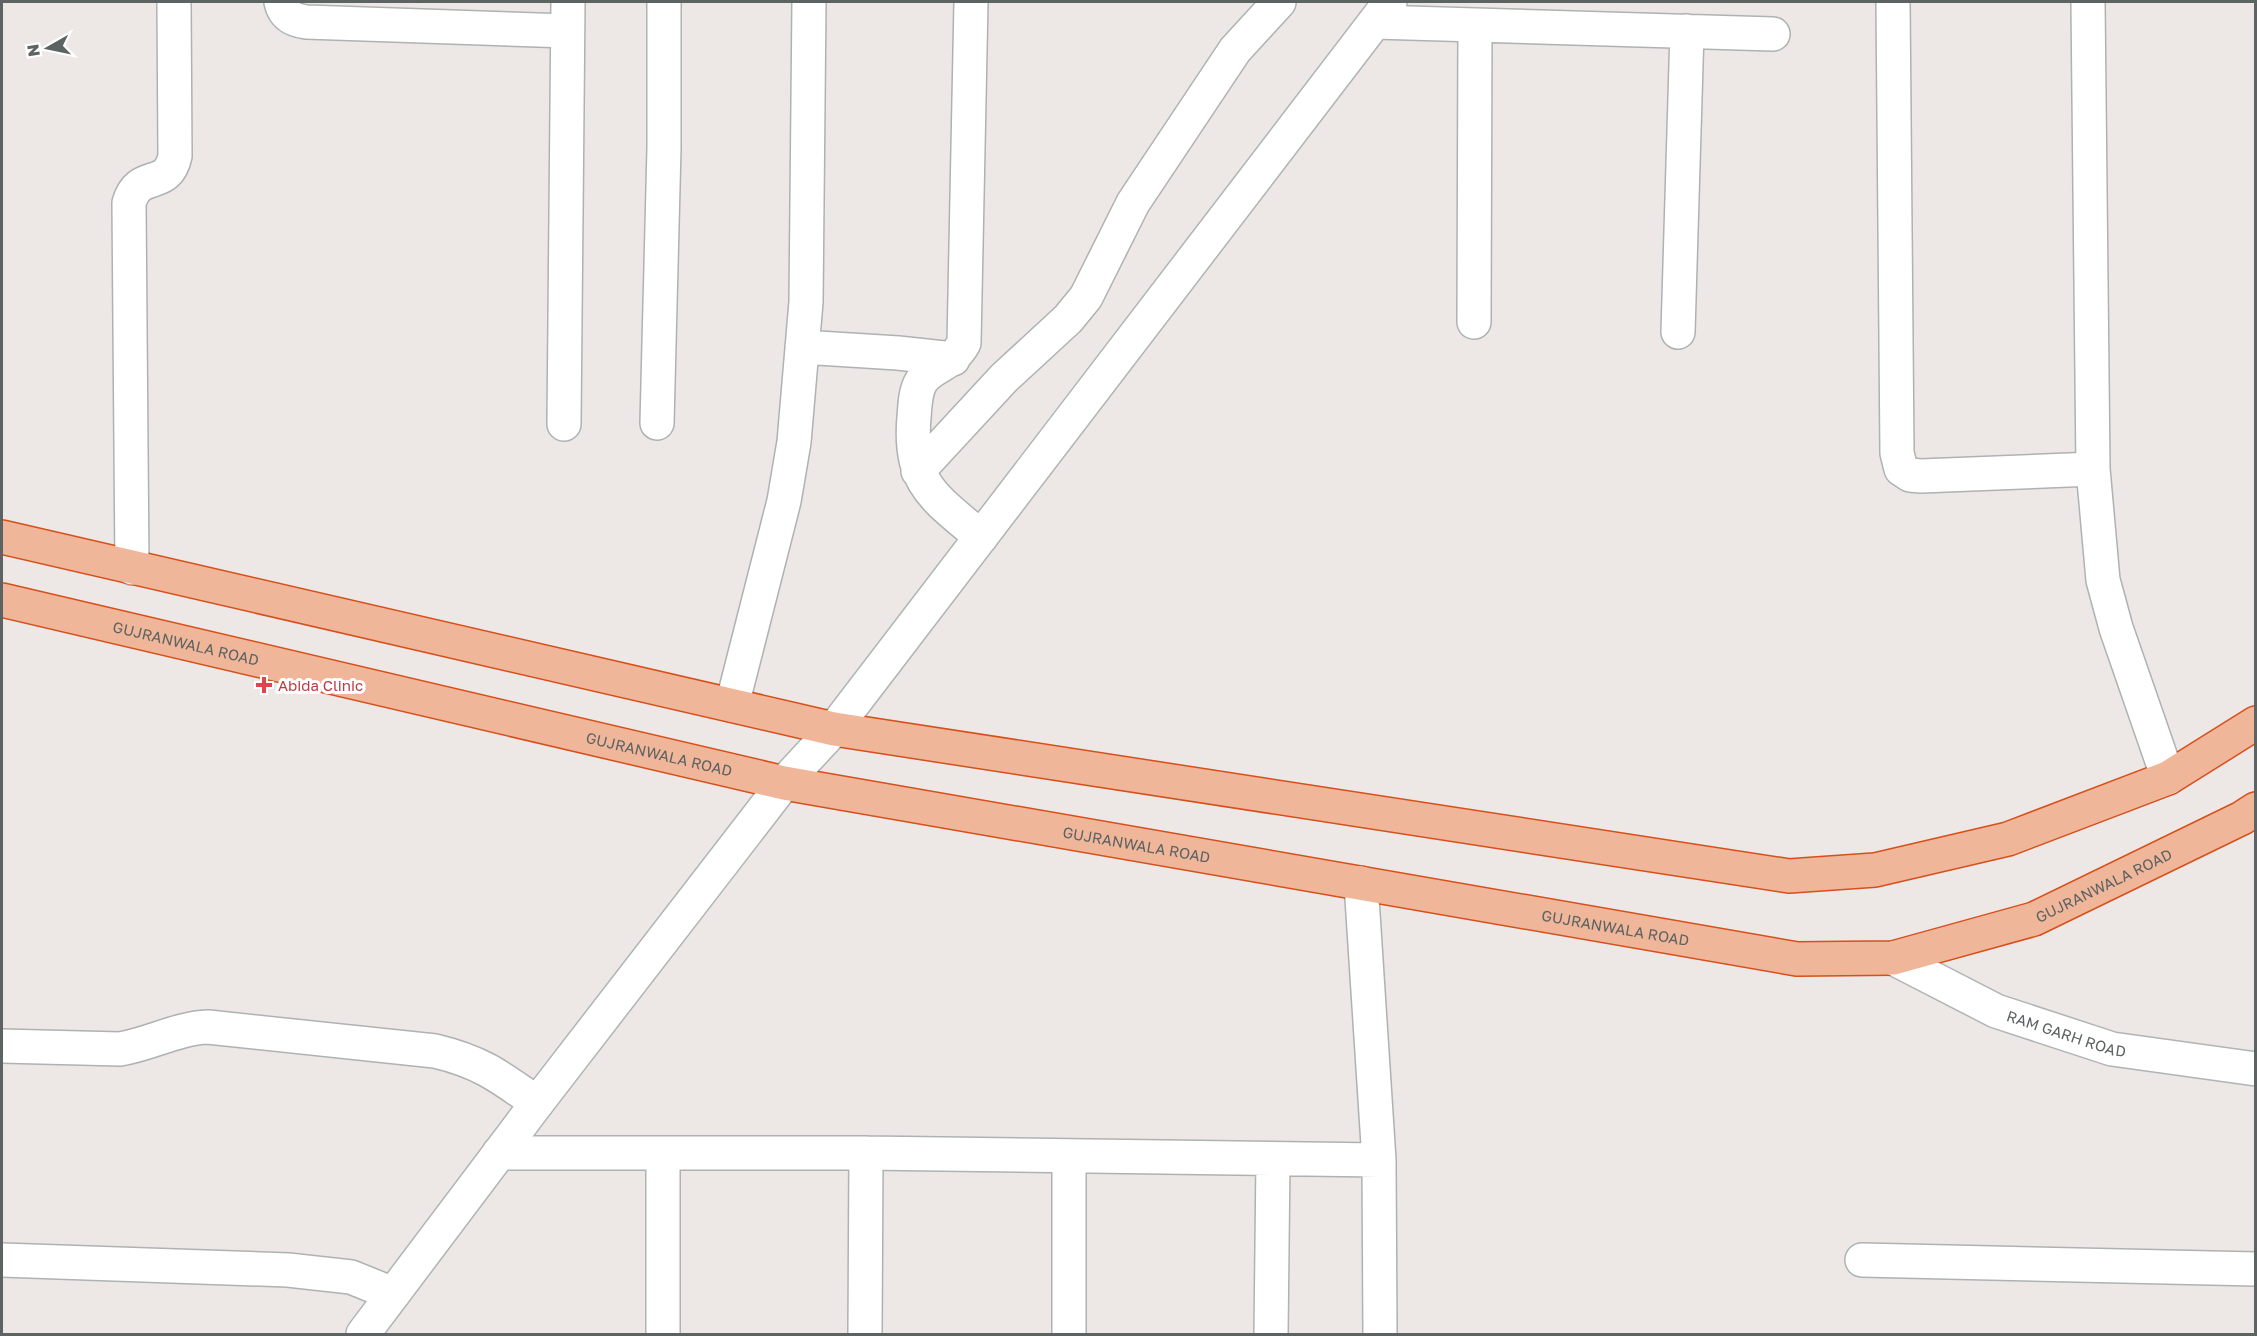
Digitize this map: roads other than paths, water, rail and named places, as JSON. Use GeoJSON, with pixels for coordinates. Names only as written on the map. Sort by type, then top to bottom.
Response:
{"type":"FeatureCollection","features":[{"type":"Feature","properties":{"kind":"highway"},"geometry":{"type":"LineString","coordinates":[[2,537],[834,729],[1789,876],[1875,870],[2008,839],[2168,778],[2256,723]]}},
{"type":"Feature","properties":{"kind":"highway","name":"GUJRANWALA ROAD"},"geometry":{"type":"LineString","coordinates":[[2,600],[784,783],[1797,959],[1893,958],[2034,919],[2242,818],[2256,809]]}},
{"type":"Feature","properties":{"kind":"street"},"geometry":{"type":"LineString","coordinates":[[132,568],[129,202],[136,187],[169,174],[173,167],[175,156],[174,2]]}},
{"type":"Feature","properties":{"kind":"street"},"geometry":{"type":"LineString","coordinates":[[281,2],[291,19],[306,22],[567,16],[564,424]]}},
{"type":"Feature","properties":{"kind":"street"},"geometry":{"type":"LineString","coordinates":[[657,423],[664,148],[664,2]]}},
{"type":"Feature","properties":{"kind":"street"},"geometry":{"type":"LineString","coordinates":[[732,705],[784,501],[794,442],[806,302],[809,2]]}},
{"type":"Feature","properties":{"kind":"street"},"geometry":{"type":"LineString","coordinates":[[971,2],[964,343],[953,359],[930,372],[922,380],[917,392],[913,427],[915,456],[923,483],[935,498],[981,537]]}},
{"type":"Feature","properties":{"kind":"street"},"geometry":{"type":"LineString","coordinates":[[918,471],[1004,378],[1068,319],[1086,297],[1133,203],[1235,50],[1279,2]]}},
{"type":"Feature","properties":{"kind":"street"},"geometry":{"type":"LineString","coordinates":[[1893,2],[1897,453],[1901,469],[1910,475],[1921,476],[2093,469]]}},
{"type":"Feature","properties":{"kind":"street"},"geometry":{"type":"LineString","coordinates":[[2088,2],[2093,469],[2103,580],[2116,628],[2168,778]]}},
{"type":"Feature","properties":{"kind":"street"},"geometry":{"type":"LineString","coordinates":[[363,1335],[537,1103],[784,783],[834,729],[1382,12],[1475,25],[1773,34]]}},
{"type":"Feature","properties":{"kind":"street"},"geometry":{"type":"LineString","coordinates":[[1474,322],[1475,25]]}},
{"type":"Feature","properties":{"kind":"street"},"geometry":{"type":"LineString","coordinates":[[1678,332],[1687,31]]}},
{"type":"Feature","properties":{"kind":"street"},"geometry":{"type":"LineString","coordinates":[[802,347],[953,359]]}},
{"type":"Feature","properties":{"kind":"street"},"geometry":{"type":"LineString","coordinates":[[1361,883],[1379,1160],[1380,1335]]}},
{"type":"Feature","properties":{"kind":"street","name":"RAM GARH ROAD"},"geometry":{"type":"LineString","coordinates":[[1893,958],[1996,1011],[2112,1049],[2256,1069]]}},
{"type":"Feature","properties":{"kind":"street"},"geometry":{"type":"LineString","coordinates":[[2,1046],[120,1049],[137,1046],[184,1030],[208,1027],[423,1050],[464,1058],[485,1067],[537,1103]]}},
{"type":"Feature","properties":{"kind":"street"},"geometry":{"type":"LineString","coordinates":[[499,1153],[866,1153],[1379,1160]]}},
{"type":"Feature","properties":{"kind":"street"},"geometry":{"type":"LineString","coordinates":[[663,1153],[663,1335]]}},
{"type":"Feature","properties":{"kind":"street"},"geometry":{"type":"LineString","coordinates":[[865,1335],[866,1153]]}},
{"type":"Feature","properties":{"kind":"street"},"geometry":{"type":"LineString","coordinates":[[1069,1156],[1069,1335]]}},
{"type":"Feature","properties":{"kind":"street"},"geometry":{"type":"LineString","coordinates":[[1271,1335],[1273,1159]]}},
{"type":"Feature","properties":{"kind":"street"},"geometry":{"type":"LineString","coordinates":[[2,1260],[299,1271],[351,1278],[393,1294]]}},
{"type":"Feature","properties":{"kind":"street"},"geometry":{"type":"LineString","coordinates":[[1862,1260],[2256,1269]]}},
{"type":"Feature","properties":{"kind":"place","name":"Abida Clinic"},"geometry":{"type":"Point","coordinates":[264,685]}}]}
